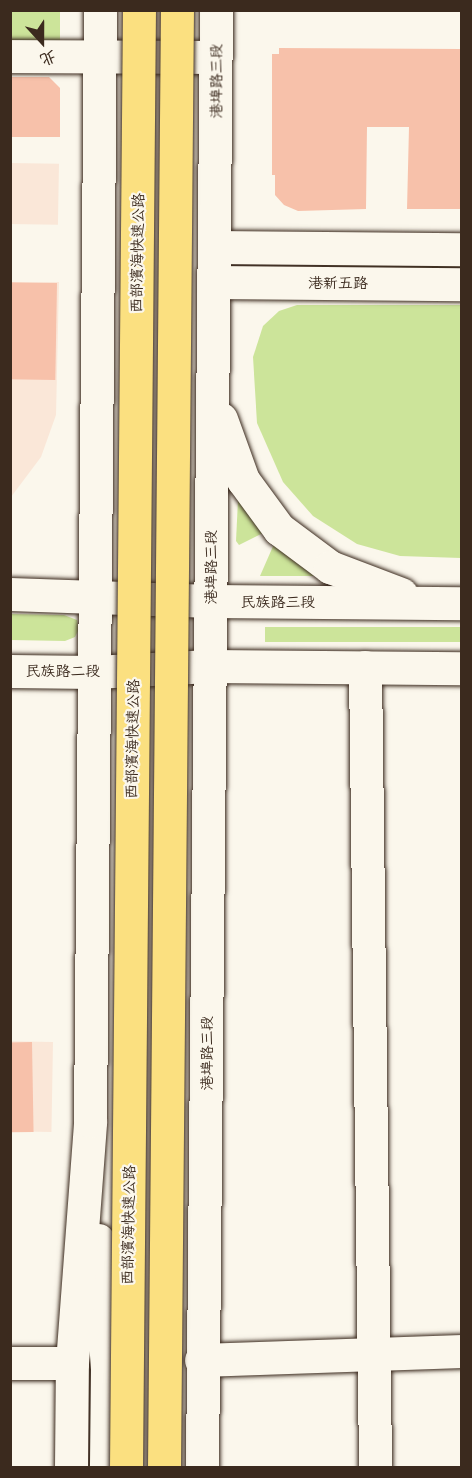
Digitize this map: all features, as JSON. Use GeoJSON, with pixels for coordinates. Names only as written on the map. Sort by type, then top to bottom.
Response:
{"type":"FeatureCollection","features":[{"type":"Feature","properties":{"kind":"highway","name":"西部濱海快速公路"},"geometry":{"type":"LineString","coordinates":[[126,1467],[139,10]]}},
{"type":"Feature","properties":{"kind":"highway"},"geometry":{"type":"LineString","coordinates":[[164,1467],[177,10]]}},
{"type":"Feature","properties":{"kind":"street"},"geometry":{"type":"LineString","coordinates":[[71,1467],[72,1363],[90,1121],[100,10]]}},
{"type":"Feature","properties":{"kind":"street","name":"港埠路三段"},"geometry":{"type":"LineString","coordinates":[[202,1467],[201,1360],[206,1123],[216,10]]}},
{"type":"Feature","properties":{"kind":"street"},"geometry":{"type":"LineString","coordinates":[[10,56],[216,57]]}},
{"type":"Feature","properties":{"kind":"street"},"geometry":{"type":"LineString","coordinates":[[214,247],[462,249]]}},
{"type":"Feature","properties":{"kind":"street","name":"港新五路"},"geometry":{"type":"LineString","coordinates":[[214,282],[462,284]]}},
{"type":"Feature","properties":{"kind":"street"},"geometry":{"type":"LineString","coordinates":[[213,390],[239,472],[279,529],[335,570],[425,603]]}},
{"type":"Feature","properties":{"kind":"street"},"geometry":{"type":"LineString","coordinates":[[10,594],[94,595]]}},
{"type":"Feature","properties":{"kind":"street","name":"民族路三段"},"geometry":{"type":"LineString","coordinates":[[94,595],[211,601],[462,603]]}},
{"type":"Feature","properties":{"kind":"street"},"geometry":{"type":"LineString","coordinates":[[210,666],[462,668]]}},
{"type":"Feature","properties":{"kind":"street","name":"民族路二段"},"geometry":{"type":"LineString","coordinates":[[10,671],[94,672],[210,666]]}},
{"type":"Feature","properties":{"kind":"street"},"geometry":{"type":"LineString","coordinates":[[365,668],[375,1467]]}},
{"type":"Feature","properties":{"kind":"street"},"geometry":{"type":"LineString","coordinates":[[90,1121],[107,1369],[106,1467]]}},
{"type":"Feature","properties":{"kind":"street","name":"港埠路三段"},"geometry":{"type":"LineString","coordinates":[[184,1467],[185,1369],[206,1123]]}},
{"type":"Feature","properties":{"kind":"street"},"geometry":{"type":"LineString","coordinates":[[201,1360],[462,1351]]}},
{"type":"Feature","properties":{"kind":"street"},"geometry":{"type":"LineString","coordinates":[[10,1363],[72,1363]]}},
{"type":"Feature","properties":{"kind":"shaded area"},"geometry":{"type":"Polygon","coordinates":[[[10,163],[59,164],[58,225],[10,224],[10,163]]]}},
{"type":"Feature","properties":{"kind":"shaded area"},"geometry":{"type":"Polygon","coordinates":[[[59,282],[56,415],[41,457],[11,497],[11,283],[59,282]]]}},
{"type":"Feature","properties":{"kind":"shaded area"},"geometry":{"type":"Polygon","coordinates":[[[10,1041],[53,1042],[51,1132],[10,1131],[10,1041]]]}},
{"type":"Feature","properties":{"kind":"green space"},"geometry":{"type":"Polygon","coordinates":[[[11,11],[60,11],[60,47],[11,47],[11,11]]]}},
{"type":"Feature","properties":{"kind":"green space"},"geometry":{"type":"Polygon","coordinates":[[[461,263],[462,270],[283,264],[461,263]]]}},
{"type":"Feature","properties":{"kind":"green space"},"geometry":{"type":"Polygon","coordinates":[[[297,305],[461,305],[461,558],[400,556],[357,544],[313,516],[283,482],[257,423],[253,357],[263,326],[279,311],[297,305]]]}},
{"type":"Feature","properties":{"kind":"green space"},"geometry":{"type":"Polygon","coordinates":[[[238,500],[263,533],[239,545],[236,541],[238,500]]]}},
{"type":"Feature","properties":{"kind":"green space"},"geometry":{"type":"Polygon","coordinates":[[[274,544],[314,575],[314,576],[260,576],[274,544]]]}},
{"type":"Feature","properties":{"kind":"green space"},"geometry":{"type":"Polygon","coordinates":[[[11,614],[64,615],[77,620],[79,629],[75,637],[65,641],[11,640],[11,614]]]}},
{"type":"Feature","properties":{"kind":"green space"},"geometry":{"type":"Polygon","coordinates":[[[265,627],[461,627],[461,642],[265,642],[265,627]]]}},
{"type":"Feature","properties":{"kind":"building"},"geometry":{"type":"Polygon","coordinates":[[[279,48],[462,49],[462,209],[407,209],[409,127],[367,127],[366,209],[298,211],[284,205],[275,195],[275,175],[272,175],[272,54],[279,54],[279,48]]]}},
{"type":"Feature","properties":{"kind":"building"},"geometry":{"type":"Polygon","coordinates":[[[10,77],[49,77],[60,88],[60,137],[10,137],[10,77]]]}},
{"type":"Feature","properties":{"kind":"building"},"geometry":{"type":"Polygon","coordinates":[[[10,282],[57,283],[55,380],[10,379],[10,282]]]}},
{"type":"Feature","properties":{"kind":"building"},"geometry":{"type":"Polygon","coordinates":[[[10,1042],[32,1042],[34,1132],[12,1132],[10,1042]]]}}]}
